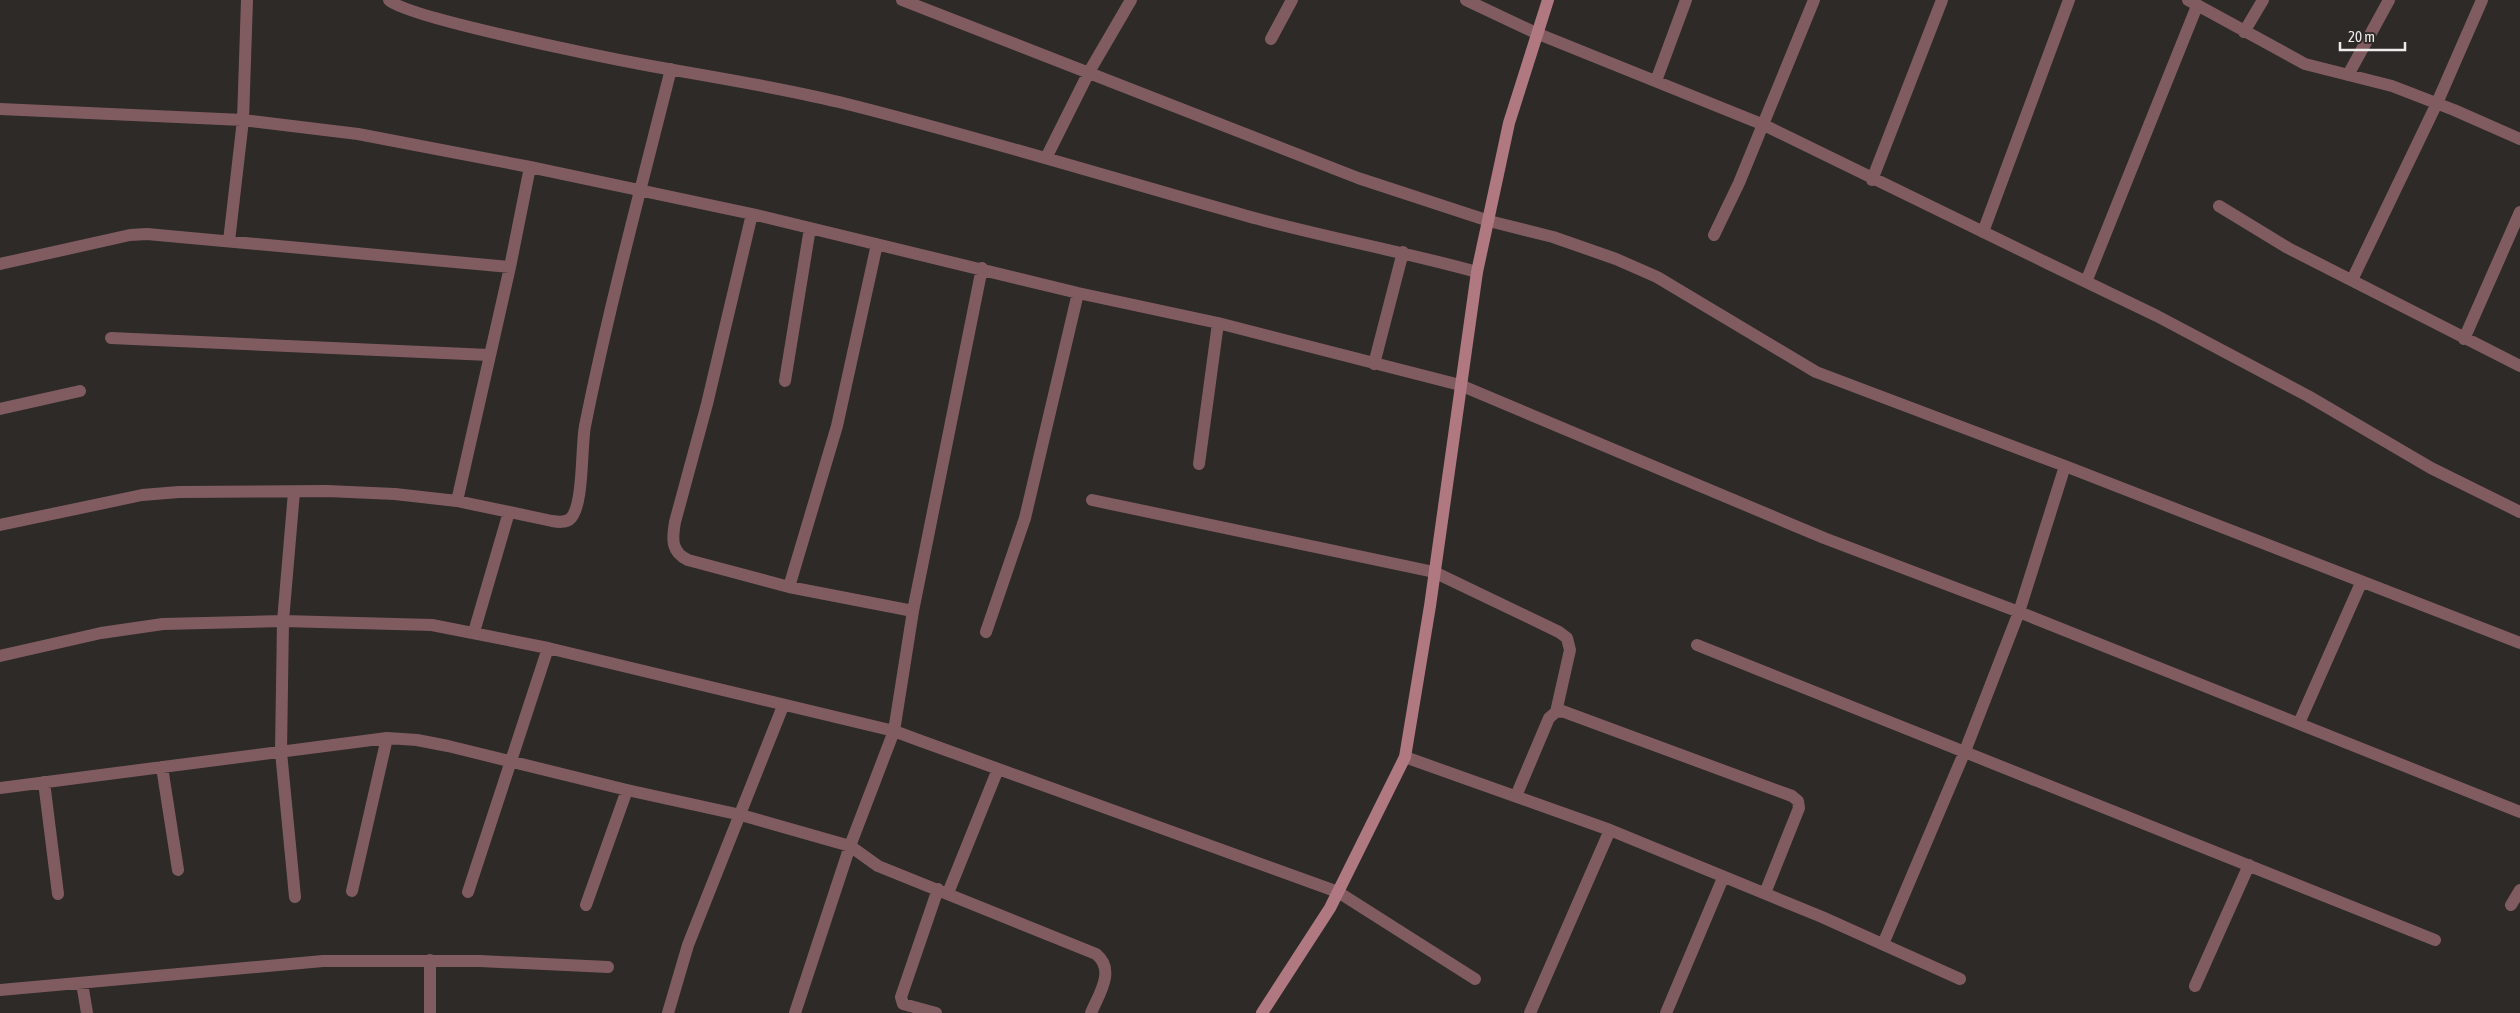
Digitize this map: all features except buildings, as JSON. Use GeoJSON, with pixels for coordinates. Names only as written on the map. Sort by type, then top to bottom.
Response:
{"type":"FeatureCollection","features":[{"type":"Feature","properties":{"kind":"street"},"geometry":{"type":"LineString","coordinates":[[230,241],[243,120],[247,0]]}},
{"type":"Feature","properties":{"kind":"street"},"geometry":{"type":"LineString","coordinates":[[389,0],[408,10],[444,20],[616,59],[838,102],[1046,158],[1252,218],[1404,252],[1477,272]]}},
{"type":"Feature","properties":{"kind":"street"},"geometry":{"type":"LineString","coordinates":[[902,0],[1358,178],[1489,221],[1553,237],[1616,259],[1657,277],[1816,372],[2065,466],[2361,584],[2520,644]]}},
{"type":"Feature","properties":{"kind":"street"},"geometry":{"type":"LineString","coordinates":[[1046,158],[1089,72],[1131,0]]}},
{"type":"Feature","properties":{"kind":"street"},"geometry":{"type":"LineString","coordinates":[[1271,39],[1292,0]]}},
{"type":"Feature","properties":{"kind":"street"},"geometry":{"type":"LineString","coordinates":[[1466,0],[1536,33],[1764,125],[1872,180],[2157,316],[2308,396],[2430,468],[2520,512]]}},
{"type":"Feature","properties":{"kind":"street"},"geometry":{"type":"LineString","coordinates":[[1262,1013],[1338,892],[1405,757],[1434,572],[1477,272],[1510,123],[1536,33],[1548,0]]}},
{"type":"Feature","properties":{"kind":"street"},"geometry":{"type":"LineString","coordinates":[[1656,81],[1686,0]]}},
{"type":"Feature","properties":{"kind":"street"},"geometry":{"type":"LineString","coordinates":[[1714,235],[1764,125],[1814,0]]}},
{"type":"Feature","properties":{"kind":"street"},"geometry":{"type":"LineString","coordinates":[[1872,180],[1942,0]]}},
{"type":"Feature","properties":{"kind":"street"},"geometry":{"type":"LineString","coordinates":[[1983,232],[2069,0]]}},
{"type":"Feature","properties":{"kind":"street"},"geometry":{"type":"LineString","coordinates":[[2244,32],[2263,0]]}},
{"type":"Feature","properties":{"kind":"street"},"geometry":{"type":"LineString","coordinates":[[2348,75],[2389,0]]}},
{"type":"Feature","properties":{"kind":"street"},"geometry":{"type":"LineString","coordinates":[[2352,280],[2437,103],[2482,0]]}},
{"type":"Feature","properties":{"kind":"street"},"geometry":{"type":"LineString","coordinates":[[2086,282],[2192,3],[2305,64],[2392,86],[2437,103],[2520,140]]}},
{"type":"Feature","properties":{"kind":"street"},"geometry":{"type":"LineString","coordinates":[[0,525],[142,495],[179,492],[395,494],[457,501],[561,522],[569,520],[574,513],[578,500],[585,428],[640,191],[671,69]]}},
{"type":"Feature","properties":{"kind":"street"},"geometry":{"type":"LineString","coordinates":[[0,109],[243,120],[358,134],[530,167],[752,214],[1078,292],[1218,322],[1460,385],[1824,538],[2019,612],[2520,812]]}},
{"type":"Feature","properties":{"kind":"street"},"geometry":{"type":"LineString","coordinates":[[457,501],[510,267],[530,167]]}},
{"type":"Feature","properties":{"kind":"street"},"geometry":{"type":"LineString","coordinates":[[2219,206],[2288,248],[2520,366]]}},
{"type":"Feature","properties":{"kind":"street"},"geometry":{"type":"LineString","coordinates":[[2464,339],[2520,212]]}},
{"type":"Feature","properties":{"kind":"street"},"geometry":{"type":"LineString","coordinates":[[752,214],[673,537],[674,548],[679,556],[688,560],[790,587],[913,611]]}},
{"type":"Feature","properties":{"kind":"street"},"geometry":{"type":"LineString","coordinates":[[785,381],[810,228]]}},
{"type":"Feature","properties":{"kind":"street"},"geometry":{"type":"LineString","coordinates":[[0,264],[130,235],[166,234],[510,267]]}},
{"type":"Feature","properties":{"kind":"street"},"geometry":{"type":"LineString","coordinates":[[790,587],[837,426],[878,244]]}},
{"type":"Feature","properties":{"kind":"street"},"geometry":{"type":"LineString","coordinates":[[1374,364],[1404,252]]}},
{"type":"Feature","properties":{"kind":"street"},"geometry":{"type":"LineString","coordinates":[[795,1013],[850,846],[894,732],[913,611],[982,268]]}},
{"type":"Feature","properties":{"kind":"street"},"geometry":{"type":"LineString","coordinates":[[986,632],[1024,518],[1078,292]]}},
{"type":"Feature","properties":{"kind":"street"},"geometry":{"type":"LineString","coordinates":[[1199,464],[1218,322]]}},
{"type":"Feature","properties":{"kind":"street"},"geometry":{"type":"LineString","coordinates":[[110,338],[489,355]]}},
{"type":"Feature","properties":{"kind":"street"},"geometry":{"type":"LineString","coordinates":[[0,409],[80,391]]}},
{"type":"Feature","properties":{"kind":"street"},"geometry":{"type":"LineString","coordinates":[[1882,944],[1965,751],[2019,612],[2065,466]]}},
{"type":"Feature","properties":{"kind":"street"},"geometry":{"type":"LineString","coordinates":[[294,492],[283,621],[281,752],[295,897]]}},
{"type":"Feature","properties":{"kind":"street"},"geometry":{"type":"LineString","coordinates":[[1092,500],[1434,572],[1560,632],[1567,638],[1570,650],[1556,712],[1549,718],[1516,796]]}},
{"type":"Feature","properties":{"kind":"street"},"geometry":{"type":"LineString","coordinates":[[474,632],[509,512]]}},
{"type":"Feature","properties":{"kind":"street"},"geometry":{"type":"LineString","coordinates":[[2299,723],[2361,584]]}},
{"type":"Feature","properties":{"kind":"street"},"geometry":{"type":"LineString","coordinates":[[0,656],[136,626],[283,621],[393,622],[432,625],[548,648],[894,732],[998,769],[1338,892],[1476,979]]}},
{"type":"Feature","properties":{"kind":"street"},"geometry":{"type":"LineString","coordinates":[[1697,645],[2436,940]]}},
{"type":"Feature","properties":{"kind":"street"},"geometry":{"type":"LineString","coordinates":[[468,892],[548,648]]}},
{"type":"Feature","properties":{"kind":"street"},"geometry":{"type":"LineString","coordinates":[[668,1013],[688,945],[783,706]]}},
{"type":"Feature","properties":{"kind":"street"},"geometry":{"type":"LineString","coordinates":[[1556,712],[1567,712],[1792,796],[1798,801],[1800,808],[1765,893]]}},
{"type":"Feature","properties":{"kind":"street"},"geometry":{"type":"LineString","coordinates":[[352,891],[387,738]]}},
{"type":"Feature","properties":{"kind":"street"},"geometry":{"type":"LineString","coordinates":[[0,788],[387,738],[417,740],[627,790],[741,814],[827,837],[850,846],[878,866],[1096,954],[1104,961],[1107,968],[1105,979],[1091,1013]]}},
{"type":"Feature","properties":{"kind":"street"},"geometry":{"type":"LineString","coordinates":[[1405,757],[1610,830],[1723,878],[1765,893],[1960,980]]}},
{"type":"Feature","properties":{"kind":"street"},"geometry":{"type":"LineString","coordinates":[[162,767],[178,870]]}},
{"type":"Feature","properties":{"kind":"street"},"geometry":{"type":"LineString","coordinates":[[936,1013],[903,1004],[901,997],[943,891],[998,769]]}},
{"type":"Feature","properties":{"kind":"street"},"geometry":{"type":"LineString","coordinates":[[44,782],[58,894]]}},
{"type":"Feature","properties":{"kind":"street"},"geometry":{"type":"LineString","coordinates":[[586,905],[627,790]]}},
{"type":"Feature","properties":{"kind":"street"},"geometry":{"type":"LineString","coordinates":[[1530,1013],[1610,830]]}},
{"type":"Feature","properties":{"kind":"street"},"geometry":{"type":"LineString","coordinates":[[2195,986],[2249,865]]}},
{"type":"Feature","properties":{"kind":"street"},"geometry":{"type":"LineString","coordinates":[[1666,1013],[1723,878]]}},
{"type":"Feature","properties":{"kind":"street"},"geometry":{"type":"LineString","coordinates":[[2511,905],[2520,890]]}},
{"type":"Feature","properties":{"kind":"street"},"geometry":{"type":"LineString","coordinates":[[430,960],[430,1013]]}},
{"type":"Feature","properties":{"kind":"street"},"geometry":{"type":"LineString","coordinates":[[0,990],[180,972],[323,961],[430,960],[608,967]]}},
{"type":"Feature","properties":{"kind":"street"},"geometry":{"type":"LineString","coordinates":[[82,983],[87,1013]]}}]}
